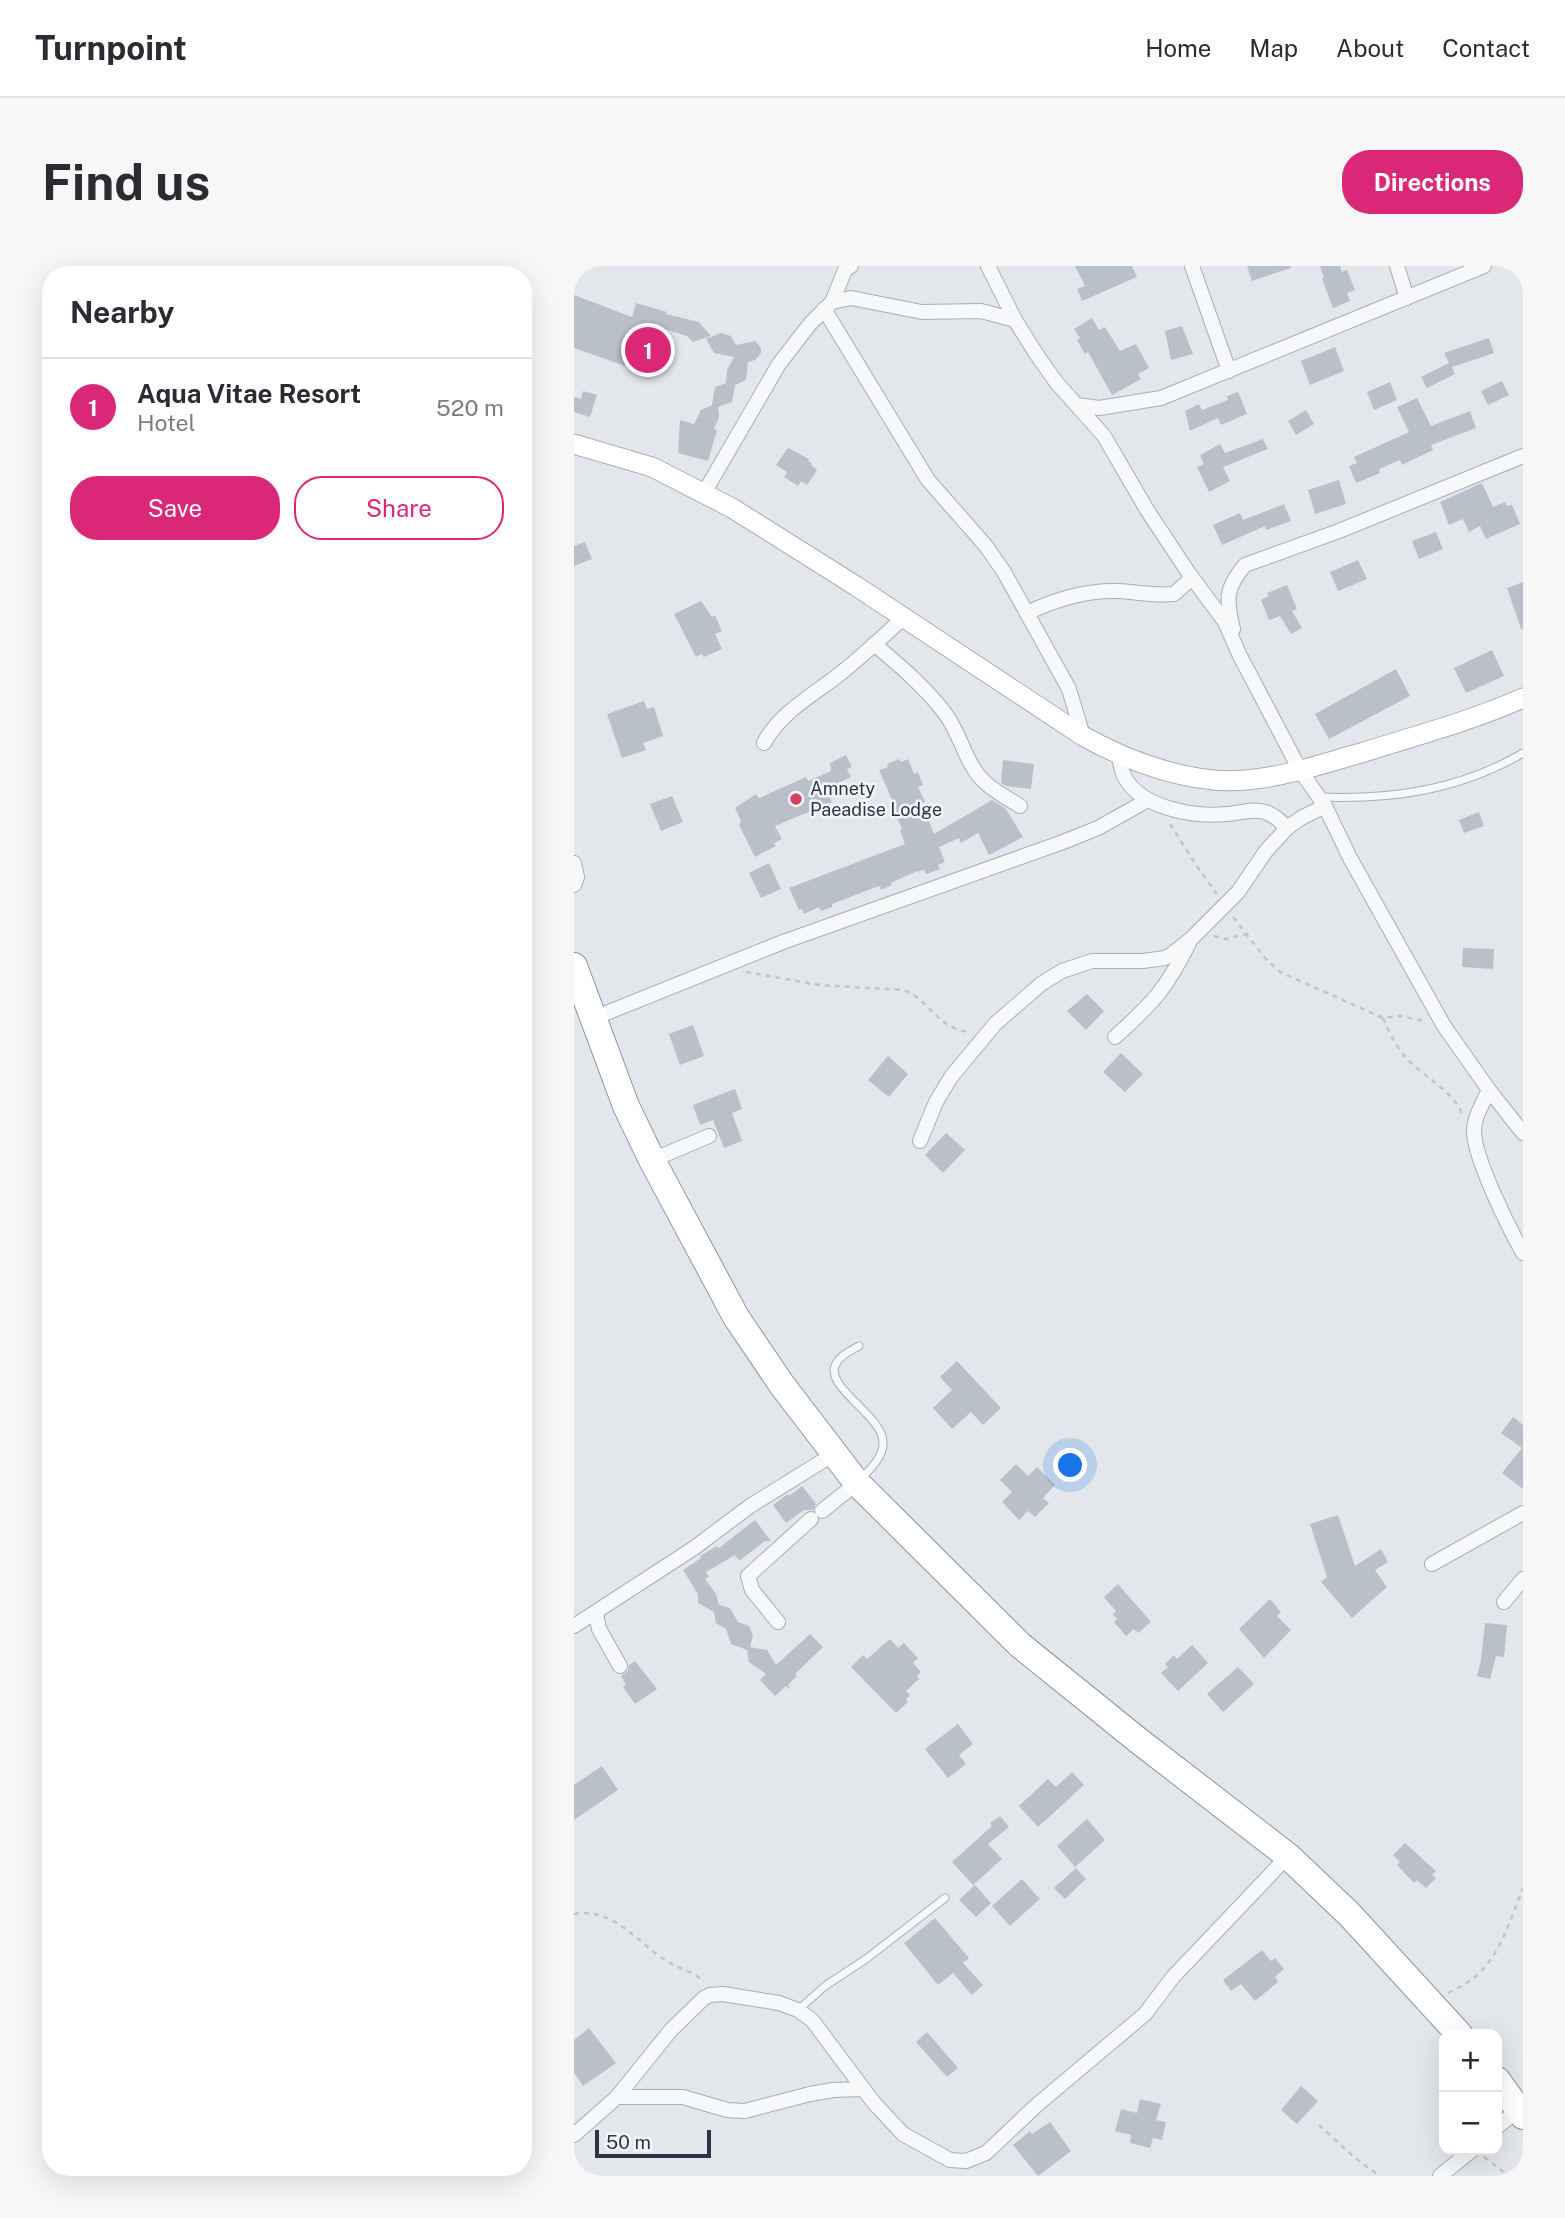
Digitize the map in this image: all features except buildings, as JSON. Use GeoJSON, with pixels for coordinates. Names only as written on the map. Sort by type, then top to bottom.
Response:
{"type":"FeatureCollection","features":[{"type":"Feature","properties":{"kind":"highway"},"geometry":{"type":"LineString","coordinates":[[574,966],[626,1106],[736,1317],[782,1385],[857,1483],[1020,1645],[1288,1856],[1350,1915],[1454,2029]]}},
{"type":"Feature","properties":{"kind":"highway"},"geometry":{"type":"LineString","coordinates":[[1502,2087],[1521,2113]]}},
{"type":"Feature","properties":{"kind":"main road"},"geometry":{"type":"LineString","coordinates":[[574,444],[652,467],[704,493],[743,515],[1083,736],[1119,755],[1147,765],[1207,778],[1246,780],[1300,770],[1441,728],[1523,698]]}},
{"type":"Feature","properties":{"kind":"street"},"geometry":{"type":"LineString","coordinates":[[988,266],[1014,320],[1056,382],[1104,436],[1147,510],[1225,622],[1300,770],[1322,802],[1349,859],[1444,1026],[1523,1133]]}},
{"type":"Feature","properties":{"kind":"street"},"geometry":{"type":"LineString","coordinates":[[1192,266],[1229,371]]}},
{"type":"Feature","properties":{"kind":"street"},"geometry":{"type":"LineString","coordinates":[[1397,266],[1407,298]]}},
{"type":"Feature","properties":{"kind":"street"},"geometry":{"type":"LineString","coordinates":[[1077,405],[1099,408],[1161,398],[1484,266]]}},
{"type":"Feature","properties":{"kind":"street"},"geometry":{"type":"LineString","coordinates":[[704,493],[779,364],[810,324],[828,306],[847,267]]}},
{"type":"Feature","properties":{"kind":"street"},"geometry":{"type":"LineString","coordinates":[[828,306],[851,298],[922,312],[981,311],[1014,320]]}},
{"type":"Feature","properties":{"kind":"street"},"geometry":{"type":"LineString","coordinates":[[828,306],[855,361],[887,409],[928,480],[986,546],[1027,612],[1069,688],[1083,736]]}},
{"type":"Feature","properties":{"kind":"street"},"geometry":{"type":"LineString","coordinates":[[1239,654],[1227,606],[1228,591],[1245,565],[1339,531],[1523,456]]}},
{"type":"Feature","properties":{"kind":"street"},"geometry":{"type":"LineString","coordinates":[[1027,612],[1049,602],[1101,591],[1174,594],[1192,578]]}},
{"type":"Feature","properties":{"kind":"street"},"geometry":{"type":"LineString","coordinates":[[764,743],[769,733],[788,714],[903,618]]}},
{"type":"Feature","properties":{"kind":"street"},"geometry":{"type":"LineString","coordinates":[[874,644],[943,710],[957,730],[974,769],[987,784],[1020,806]]}},
{"type":"Feature","properties":{"kind":"street"},"geometry":{"type":"LineString","coordinates":[[1119,755],[1124,777],[1152,802],[1177,811],[1208,814],[1225,815],[1255,810],[1276,817],[1287,828]]}},
{"type":"Feature","properties":{"kind":"street"},"geometry":{"type":"LineString","coordinates":[[594,1018],[722,966],[1063,842],[1152,802]]}},
{"type":"Feature","properties":{"kind":"street"},"geometry":{"type":"LineString","coordinates":[[920,1141],[936,1102],[951,1077],[995,1024],[1041,984],[1078,964],[1102,960],[1158,960],[1172,954],[1238,892],[1266,851],[1287,828],[1322,802]]}},
{"type":"Feature","properties":{"kind":"street"},"geometry":{"type":"LineString","coordinates":[[574,863],[577,877],[574,885]]}},
{"type":"Feature","properties":{"kind":"street"},"geometry":{"type":"LineString","coordinates":[[1115,1037],[1155,1000],[1167,985],[1195,933]]}},
{"type":"Feature","properties":{"kind":"street"},"geometry":{"type":"LineString","coordinates":[[1489,1090],[1477,1117],[1474,1130],[1476,1144],[1492,1187],[1523,1253]]}},
{"type":"Feature","properties":{"kind":"street"},"geometry":{"type":"LineString","coordinates":[[652,1160],[709,1136]]}},
{"type":"Feature","properties":{"kind":"street"},"geometry":{"type":"LineString","coordinates":[[574,1626],[694,1548],[750,1506],[834,1454]]}},
{"type":"Feature","properties":{"kind":"street"},"geometry":{"type":"LineString","coordinates":[[778,1622],[752,1590],[748,1576],[816,1515],[857,1483]]}},
{"type":"Feature","properties":{"kind":"street"},"geometry":{"type":"LineString","coordinates":[[1432,1564],[1523,1513]]}},
{"type":"Feature","properties":{"kind":"street"},"geometry":{"type":"LineString","coordinates":[[1504,1602],[1523,1579]]}},
{"type":"Feature","properties":{"kind":"street"},"geometry":{"type":"LineString","coordinates":[[596,1613],[600,1629],[620,1666]]}},
{"type":"Feature","properties":{"kind":"street"},"geometry":{"type":"LineString","coordinates":[[574,2134],[617,2096],[671,2031],[704,1998],[716,1994],[779,2003],[798,2010],[812,2020],[864,2089],[904,2134],[950,2160],[966,2161],[986,2153],[1038,2104],[1145,2014],[1173,1977],[1288,1856]]}},
{"type":"Feature","properties":{"kind":"street"},"geometry":{"type":"LineString","coordinates":[[617,2096],[683,2097],[727,2110],[745,2111],[810,2094],[864,2089]]}},
{"type":"Feature","properties":{"kind":"street"},"geometry":{"type":"LineString","coordinates":[[1502,2124],[1521,2113]]}},
{"type":"Feature","properties":{"kind":"street"},"geometry":{"type":"LineString","coordinates":[[1440,2176],[1474,2155]]}},
{"type":"Feature","properties":{"kind":"lane"},"geometry":{"type":"LineString","coordinates":[[1322,802],[1447,787],[1474,779],[1523,753]]}},
{"type":"Feature","properties":{"kind":"lane"},"geometry":{"type":"LineString","coordinates":[[857,1483],[881,1454],[881,1433],[875,1422],[839,1384],[833,1370],[842,1356],[859,1346]]}},
{"type":"Feature","properties":{"kind":"lane"},"geometry":{"type":"LineString","coordinates":[[798,2010],[825,1986],[866,1959],[945,1898]]}},
{"type":"Feature","properties":{"kind":"path"},"geometry":{"type":"LineString","coordinates":[[1152,802],[1265,958],[1280,972],[1383,1018],[1401,1016],[1444,1026]]}},
{"type":"Feature","properties":{"kind":"path"},"geometry":{"type":"LineString","coordinates":[[1195,933],[1225,939],[1248,934]]}},
{"type":"Feature","properties":{"kind":"path"},"geometry":{"type":"LineString","coordinates":[[722,966],[791,981],[846,988],[903,990],[911,993],[942,1023],[956,1030],[976,1031],[995,1024]]}},
{"type":"Feature","properties":{"kind":"path"},"geometry":{"type":"LineString","coordinates":[[1383,1018],[1389,1033],[1407,1059],[1452,1098],[1474,1130]]}},
{"type":"Feature","properties":{"kind":"path"},"geometry":{"type":"LineString","coordinates":[[1430,2003],[1477,1975],[1489,1961],[1507,1929],[1523,1888]]}},
{"type":"Feature","properties":{"kind":"path"},"geometry":{"type":"LineString","coordinates":[[574,1913],[590,1913],[620,1923],[664,1960],[701,1978],[716,1994]]}},
{"type":"Feature","properties":{"kind":"path"},"geometry":{"type":"LineString","coordinates":[[1319,2125],[1355,2158],[1380,2176]]}},
{"type":"Feature","properties":{"kind":"path"},"geometry":{"type":"LineString","coordinates":[[1480,2155],[1509,2176]]}},
{"type":"Feature","properties":{"kind":"place","name":"Aqua Vitae Resort"},"geometry":{"type":"Point","coordinates":[648,350]}},
{"type":"Feature","properties":{"kind":"place","name":"Amnety Paeadise Lodge"},"geometry":{"type":"Point","coordinates":[796,799]}}]}
